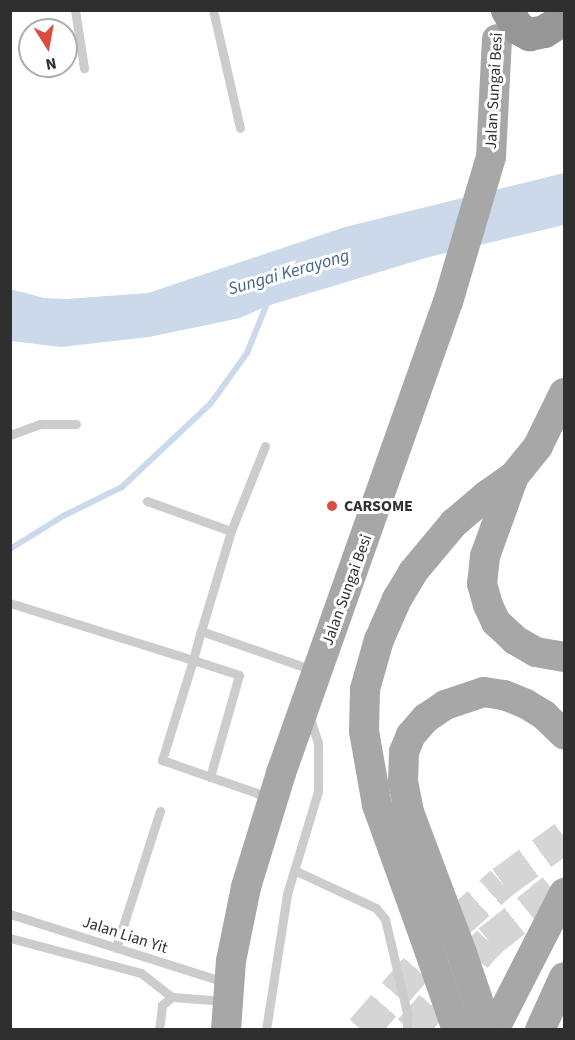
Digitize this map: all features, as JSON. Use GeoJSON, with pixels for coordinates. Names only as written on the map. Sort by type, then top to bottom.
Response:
{"type":"FeatureCollection","features":[{"type":"Feature","properties":{"kind":"highway"},"geometry":{"type":"LineString","coordinates":[[500,20],[529,34],[544,31],[557,23],[563,10]]}},
{"type":"Feature","properties":{"kind":"main road","name":"Jalan Sungai Besi"},"geometry":{"type":"LineString","coordinates":[[227,1005],[231,961],[246,887],[273,799],[448,302],[491,157],[500,20]]}},
{"type":"Feature","properties":{"kind":"main road"},"geometry":{"type":"LineString","coordinates":[[457,1029],[377,805],[364,731],[365,689],[378,640],[397,599],[413,572],[454,523],[514,476],[538,446],[564,393]]}},
{"type":"Feature","properties":{"kind":"main road"},"geometry":{"type":"LineString","coordinates":[[514,476],[485,556],[482,584],[496,622],[514,640],[536,652],[564,657]]}},
{"type":"Feature","properties":{"kind":"main road"},"geometry":{"type":"LineString","coordinates":[[488,1029],[409,812],[403,782],[404,753],[411,735],[426,718],[445,705],[484,692],[504,694],[526,704],[544,715],[564,734]]}},
{"type":"Feature","properties":{"kind":"main road"},"geometry":{"type":"LineString","coordinates":[[494,1029],[564,893]]}},
{"type":"Feature","properties":{"kind":"main road"},"geometry":{"type":"LineString","coordinates":[[540,1029],[564,977]]}},
{"type":"Feature","properties":{"kind":"lane"},"geometry":{"type":"LineString","coordinates":[[75,10],[84,68]]}},
{"type":"Feature","properties":{"kind":"lane"},"geometry":{"type":"LineString","coordinates":[[213,10],[240,128]]}},
{"type":"Feature","properties":{"kind":"lane"},"geometry":{"type":"LineString","coordinates":[[10,435],[40,424],[76,424]]}},
{"type":"Feature","properties":{"kind":"lane"},"geometry":{"type":"LineString","coordinates":[[265,446],[231,531],[162,760],[273,799]]}},
{"type":"Feature","properties":{"kind":"lane"},"geometry":{"type":"LineString","coordinates":[[147,501],[231,531]]}},
{"type":"Feature","properties":{"kind":"lane"},"geometry":{"type":"LineString","coordinates":[[10,603],[239,675],[210,777]]}},
{"type":"Feature","properties":{"kind":"lane"},"geometry":{"type":"LineString","coordinates":[[201,631],[318,672]]}},
{"type":"Feature","properties":{"kind":"lane"},"geometry":{"type":"LineString","coordinates":[[266,1029],[281,929],[294,870],[318,791],[318,743],[305,706]]}},
{"type":"Feature","properties":{"kind":"lane"},"geometry":{"type":"LineString","coordinates":[[116,948],[160,811]]}},
{"type":"Feature","properties":{"kind":"lane"},"geometry":{"type":"LineString","coordinates":[[294,870],[376,908],[385,919],[404,1002],[407,1029]]}},
{"type":"Feature","properties":{"kind":"lane","name":"Jalan Lian Yit"},"geometry":{"type":"LineString","coordinates":[[10,914],[116,948],[227,1005]]}},
{"type":"Feature","properties":{"kind":"lane"},"geometry":{"type":"LineString","coordinates":[[10,938],[141,973],[172,996],[227,1005]]}},
{"type":"Feature","properties":{"kind":"lane"},"geometry":{"type":"LineString","coordinates":[[159,1029],[162,1005],[172,996]]}},
{"type":"Feature","properties":{"kind":"water","name":"Sungai Kerayong"},"geometry":{"type":"Polygon","coordinates":[[[564,173],[564,225],[429,257],[267,306],[240,318],[149,337],[61,347],[11,341],[10,289],[44,298],[67,299],[148,293],[345,227],[564,173]]]}},
{"type":"Feature","properties":{"kind":"waterway"},"geometry":{"type":"LineString","coordinates":[[10,549],[63,516],[122,487],[211,403],[247,353],[268,301]]}},
{"type":"Feature","properties":{"kind":"tunnel"},"geometry":{"type":"LineString","coordinates":[[362,1030],[454,925],[502,882],[564,837]]}},
{"type":"Feature","properties":{"kind":"tunnel"},"geometry":{"type":"LineString","coordinates":[[410,1030],[489,941],[564,881]]}},
{"type":"Feature","properties":{"kind":"place","name":"CARSOME"},"geometry":{"type":"Point","coordinates":[332,506]}}]}
